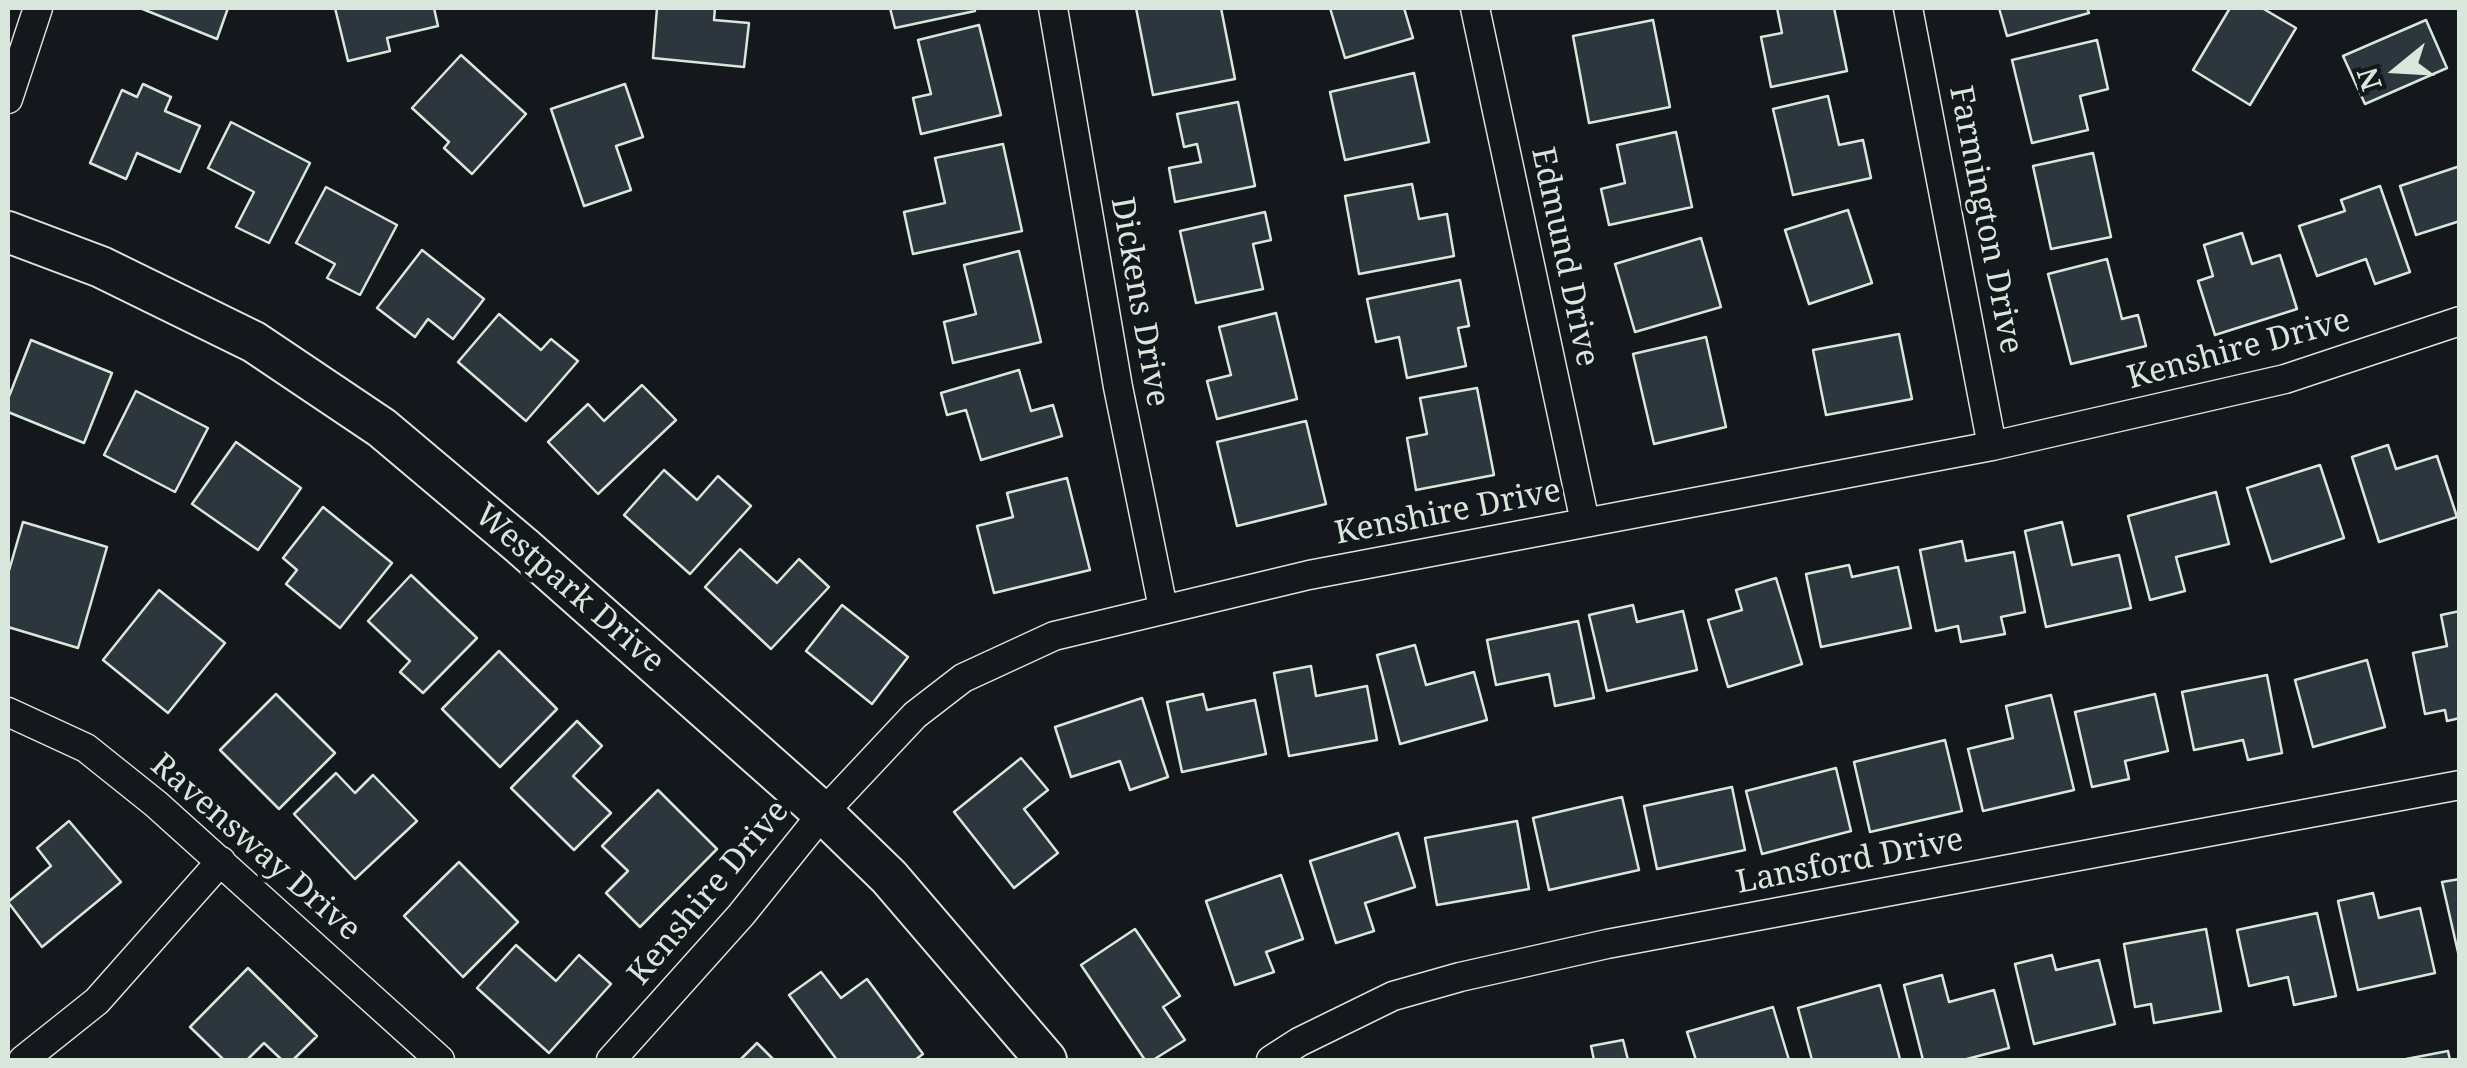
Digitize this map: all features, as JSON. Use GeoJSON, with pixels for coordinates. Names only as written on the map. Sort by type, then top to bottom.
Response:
{"type":"FeatureCollection","features":[{"type":"Feature","properties":{"kind":"street"},"geometry":{"type":"LineString","coordinates":[[8,98],[38,8]]}},
{"type":"Feature","properties":{"kind":"street","name":"Dickens Drive"},"geometry":{"type":"LineString","coordinates":[[1053,8],[1118,388],[1162,608]]}},
{"type":"Feature","properties":{"kind":"street","name":"Edmund Drive"},"geometry":{"type":"LineString","coordinates":[[1475,8],[1585,522]]}},
{"type":"Feature","properties":{"kind":"street","name":"Farmington Drive"},"geometry":{"type":"LineString","coordinates":[[1908,8],[1992,446]]}},
{"type":"Feature","properties":{"kind":"street","name":"Westpark Drive"},"geometry":{"type":"LineString","coordinates":[[8,232],[102,267],[254,342],[382,428],[522,546],[823,813],[889,878],[1046,1060]]}},
{"type":"Feature","properties":{"kind":"street","name":"Kenshire Drive"},"geometry":{"type":"LineString","coordinates":[[611,1060],[741,915],[823,813],[915,716],[963,678],[1054,636],[1309,575],[1992,446],[2284,378],[2460,321]]}},
{"type":"Feature","properties":{"kind":"street","name":"Ravensway Drive"},"geometry":{"type":"LineString","coordinates":[[8,712],[86,748],[222,861],[440,1060]]}},
{"type":"Feature","properties":{"kind":"street","name":"Lansford Drive"},"geometry":{"type":"LineString","coordinates":[[1270,1060],[1393,996],[1460,977],[1626,940],[2460,785]]}},
{"type":"Feature","properties":{"kind":"street"},"geometry":{"type":"LineString","coordinates":[[23,1060],[96,1001],[222,861]]}},
{"type":"Feature","properties":{"kind":"building"},"geometry":{"type":"Polygon","coordinates":[[[140,8],[228,8],[217,39],[140,8]]]}},
{"type":"Feature","properties":{"kind":"building"},"geometry":{"type":"Polygon","coordinates":[[[335,8],[434,8],[438,26],[387,38],[390,51],[348,61],[335,8]]]}},
{"type":"Feature","properties":{"kind":"building"},"geometry":{"type":"Polygon","coordinates":[[[657,8],[715,8],[714,20],[749,23],[744,67],[653,58],[657,8]]]}},
{"type":"Feature","properties":{"kind":"building"},"geometry":{"type":"Polygon","coordinates":[[[890,8],[974,8],[975,11],[895,28],[890,8]]]}},
{"type":"Feature","properties":{"kind":"building"},"geometry":{"type":"Polygon","coordinates":[[[1136,8],[1221,8],[1235,79],[1153,95],[1136,8]]]}},
{"type":"Feature","properties":{"kind":"building"},"geometry":{"type":"Polygon","coordinates":[[[1330,8],[1404,8],[1413,38],[1345,58],[1330,8]]]}},
{"type":"Feature","properties":{"kind":"building"},"geometry":{"type":"Polygon","coordinates":[[[1777,8],[1834,8],[1847,71],[1771,87],[1761,37],[1782,33],[1777,8]]]}},
{"type":"Feature","properties":{"kind":"building"},"geometry":{"type":"Polygon","coordinates":[[[1999,8],[2087,8],[2089,13],[2007,36],[1999,8]]]}},
{"type":"Feature","properties":{"kind":"building"},"geometry":{"type":"Polygon","coordinates":[[[2230,8],[2262,8],[2296,28],[2250,105],[2193,70],[2230,8]]]}},
{"type":"Feature","properties":{"kind":"building"},"geometry":{"type":"Polygon","coordinates":[[[1653,20],[1670,107],[1589,123],[1573,36],[1653,20]]]}},
{"type":"Feature","properties":{"kind":"building"},"geometry":{"type":"Polygon","coordinates":[[[2426,20],[2447,68],[2365,104],[2343,56],[2426,20]]]}},
{"type":"Feature","properties":{"kind":"building"},"geometry":{"type":"Polygon","coordinates":[[[979,25],[1001,115],[921,134],[913,98],[931,94],[918,40],[979,25]]]}},
{"type":"Feature","properties":{"kind":"building"},"geometry":{"type":"Polygon","coordinates":[[[2097,40],[2108,89],[2080,96],[2088,130],[2032,143],[2012,60],[2097,40]]]}},
{"type":"Feature","properties":{"kind":"building"},"geometry":{"type":"Polygon","coordinates":[[[461,55],[526,114],[472,174],[444,148],[449,142],[412,108],[461,55]]]}},
{"type":"Feature","properties":{"kind":"building"},"geometry":{"type":"Polygon","coordinates":[[[1414,73],[1429,142],[1345,160],[1330,92],[1414,73]]]}},
{"type":"Feature","properties":{"kind":"building"},"geometry":{"type":"Polygon","coordinates":[[[143,84],[171,97],[165,111],[200,126],[180,172],[137,153],[126,179],[90,163],[122,90],[137,97],[143,84]]]}},
{"type":"Feature","properties":{"kind":"building"},"geometry":{"type":"Polygon","coordinates":[[[625,84],[643,137],[616,146],[631,190],[584,206],[551,109],[625,84]]]}},
{"type":"Feature","properties":{"kind":"building"},"geometry":{"type":"Polygon","coordinates":[[[1828,96],[1839,145],[1863,140],[1871,178],[1793,195],[1773,109],[1828,96]]]}},
{"type":"Feature","properties":{"kind":"building"},"geometry":{"type":"Polygon","coordinates":[[[1238,102],[1255,186],[1175,202],[1169,168],[1201,162],[1197,144],[1184,147],[1177,114],[1238,102]]]}},
{"type":"Feature","properties":{"kind":"building"},"geometry":{"type":"Polygon","coordinates":[[[231,122],[310,163],[269,243],[236,227],[254,192],[208,168],[231,122]]]}},
{"type":"Feature","properties":{"kind":"building"},"geometry":{"type":"Polygon","coordinates":[[[1676,132],[1692,207],[1609,225],[1601,189],[1625,183],[1617,145],[1676,132]]]}},
{"type":"Feature","properties":{"kind":"building"},"geometry":{"type":"Polygon","coordinates":[[[1003,144],[1022,231],[913,254],[904,212],[945,203],[935,158],[1003,144]]]}},
{"type":"Feature","properties":{"kind":"building"},"geometry":{"type":"Polygon","coordinates":[[[2093,153],[2111,237],[2051,249],[2033,166],[2093,153]]]}},
{"type":"Feature","properties":{"kind":"building"},"geometry":{"type":"Polygon","coordinates":[[[2460,166],[2460,221],[2416,235],[2400,186],[2460,166]]]}},
{"type":"Feature","properties":{"kind":"building"},"geometry":{"type":"Polygon","coordinates":[[[1412,184],[1419,219],[1447,214],[1454,256],[1359,274],[1345,196],[1412,184]]]}},
{"type":"Feature","properties":{"kind":"building"},"geometry":{"type":"Polygon","coordinates":[[[2380,186],[2410,272],[2375,284],[2366,259],[2317,276],[2299,226],[2345,211],[2341,200],[2380,186]]]}},
{"type":"Feature","properties":{"kind":"building"},"geometry":{"type":"Polygon","coordinates":[[[326,187],[397,225],[360,295],[327,278],[335,264],[296,243],[326,187]]]}},
{"type":"Feature","properties":{"kind":"building"},"geometry":{"type":"Polygon","coordinates":[[[1848,210],[1872,283],[1809,304],[1785,230],[1848,210]]]}},
{"type":"Feature","properties":{"kind":"building"},"geometry":{"type":"Polygon","coordinates":[[[1265,212],[1271,240],[1253,244],[1263,289],[1196,303],[1180,231],[1265,212]]]}},
{"type":"Feature","properties":{"kind":"building"},"geometry":{"type":"Polygon","coordinates":[[[2242,233],[2252,264],[2280,255],[2297,309],[2215,335],[2198,281],[2213,276],[2204,245],[2242,233]]]}},
{"type":"Feature","properties":{"kind":"building"},"geometry":{"type":"Polygon","coordinates":[[[1701,238],[1721,307],[1635,332],[1615,264],[1701,238]]]}},
{"type":"Feature","properties":{"kind":"building"},"geometry":{"type":"Polygon","coordinates":[[[422,250],[484,299],[453,339],[428,319],[415,337],[377,308],[422,250]]]}},
{"type":"Feature","properties":{"kind":"building"},"geometry":{"type":"Polygon","coordinates":[[[1019,251],[1041,342],[953,363],[944,322],[976,314],[964,265],[1019,251]]]}},
{"type":"Feature","properties":{"kind":"building"},"geometry":{"type":"Polygon","coordinates":[[[2107,259],[2122,319],[2138,315],[2146,346],[2071,364],[2048,274],[2107,259]]]}},
{"type":"Feature","properties":{"kind":"building"},"geometry":{"type":"Polygon","coordinates":[[[1460,280],[1469,326],[1458,328],[1466,366],[1407,378],[1399,337],[1376,342],[1367,299],[1460,280]]]}},
{"type":"Feature","properties":{"kind":"building"},"geometry":{"type":"Polygon","coordinates":[[[1276,313],[1297,399],[1217,419],[1207,381],[1231,375],[1219,327],[1276,313]]]}},
{"type":"Feature","properties":{"kind":"building"},"geometry":{"type":"Polygon","coordinates":[[[499,314],[541,350],[551,339],[578,361],[526,421],[458,362],[499,314]]]}},
{"type":"Feature","properties":{"kind":"building"},"geometry":{"type":"Polygon","coordinates":[[[1899,334],[1912,399],[1826,415],[1813,350],[1899,334]]]}},
{"type":"Feature","properties":{"kind":"building"},"geometry":{"type":"Polygon","coordinates":[[[1706,337],[1726,427],[1654,444],[1633,354],[1706,337]]]}},
{"type":"Feature","properties":{"kind":"building"},"geometry":{"type":"Polygon","coordinates":[[[31,340],[112,373],[84,443],[8,412],[8,399],[31,340]]]}},
{"type":"Feature","properties":{"kind":"building"},"geometry":{"type":"Polygon","coordinates":[[[1019,370],[1031,411],[1053,405],[1062,436],[981,460],[966,410],[947,415],[941,393],[1019,370]]]}},
{"type":"Feature","properties":{"kind":"building"},"geometry":{"type":"Polygon","coordinates":[[[642,385],[676,420],[598,494],[548,442],[588,404],[604,421],[642,385]]]}},
{"type":"Feature","properties":{"kind":"building"},"geometry":{"type":"Polygon","coordinates":[[[1477,388],[1494,475],[1416,490],[1407,438],[1427,434],[1420,398],[1477,388]]]}},
{"type":"Feature","properties":{"kind":"building"},"geometry":{"type":"Polygon","coordinates":[[[136,391],[208,428],[175,492],[104,455],[136,391]]]}},
{"type":"Feature","properties":{"kind":"building"},"geometry":{"type":"Polygon","coordinates":[[[1306,421],[1326,504],[1237,526],[1217,442],[1306,421]]]}},
{"type":"Feature","properties":{"kind":"building"},"geometry":{"type":"Polygon","coordinates":[[[236,442],[301,488],[258,550],[192,504],[236,442]]]}},
{"type":"Feature","properties":{"kind":"building"},"geometry":{"type":"Polygon","coordinates":[[[2388,445],[2396,469],[2437,456],[2457,517],[2379,542],[2352,457],[2388,445]]]}},
{"type":"Feature","properties":{"kind":"building"},"geometry":{"type":"Polygon","coordinates":[[[2320,465],[2344,538],[2271,562],[2247,488],[2320,465]]]}},
{"type":"Feature","properties":{"kind":"building"},"geometry":{"type":"Polygon","coordinates":[[[664,470],[697,500],[718,476],[751,506],[690,574],[624,515],[664,470]]]}},
{"type":"Feature","properties":{"kind":"building"},"geometry":{"type":"Polygon","coordinates":[[[1067,478],[1090,570],[994,593],[977,526],[1013,517],[1007,493],[1067,478]]]}},
{"type":"Feature","properties":{"kind":"building"},"geometry":{"type":"Polygon","coordinates":[[[2216,492],[2229,544],[2176,557],[2185,591],[2150,600],[2128,516],[2216,492]]]}},
{"type":"Feature","properties":{"kind":"building"},"geometry":{"type":"Polygon","coordinates":[[[323,507],[392,563],[340,628],[286,584],[297,570],[283,558],[323,507]]]}},
{"type":"Feature","properties":{"kind":"building"},"geometry":{"type":"Polygon","coordinates":[[[23,522],[107,547],[78,648],[8,627],[8,574],[23,522]]]}},
{"type":"Feature","properties":{"kind":"building"},"geometry":{"type":"Polygon","coordinates":[[[2062,522],[2072,565],[2119,555],[2131,608],[2046,627],[2025,531],[2062,522]]]}},
{"type":"Feature","properties":{"kind":"building"},"geometry":{"type":"Polygon","coordinates":[[[1962,541],[1966,561],[2014,552],[2025,612],[2001,617],[2005,634],[1961,642],[1958,626],[1936,631],[1920,550],[1962,541]]]}},
{"type":"Feature","properties":{"kind":"building"},"geometry":{"type":"Polygon","coordinates":[[[740,549],[777,583],[799,559],[829,587],[771,649],[705,587],[740,549]]]}},
{"type":"Feature","properties":{"kind":"building"},"geometry":{"type":"Polygon","coordinates":[[[1849,565],[1852,577],[1898,567],[1911,628],[1821,647],[1806,574],[1849,565]]]}},
{"type":"Feature","properties":{"kind":"building"},"geometry":{"type":"Polygon","coordinates":[[[411,575],[477,638],[423,693],[400,672],[410,661],[368,621],[411,575]]]}},
{"type":"Feature","properties":{"kind":"building"},"geometry":{"type":"Polygon","coordinates":[[[1776,578],[1802,664],[1728,687],[1708,620],[1742,610],[1736,590],[1776,578]]]}},
{"type":"Feature","properties":{"kind":"building"},"geometry":{"type":"Polygon","coordinates":[[[159,590],[225,643],[168,713],[103,660],[159,590]]]}},
{"type":"Feature","properties":{"kind":"building"},"geometry":{"type":"Polygon","coordinates":[[[842,605],[908,657],[872,704],[806,651],[842,605]]]}},
{"type":"Feature","properties":{"kind":"building"},"geometry":{"type":"Polygon","coordinates":[[[1633,605],[1637,622],[1683,611],[1697,670],[1607,691],[1589,615],[1633,605]]]}},
{"type":"Feature","properties":{"kind":"building"},"geometry":{"type":"Polygon","coordinates":[[[2460,611],[2460,718],[2447,721],[2445,710],[2425,714],[2413,653],[2447,646],[2441,615],[2460,611]]]}},
{"type":"Feature","properties":{"kind":"building"},"geometry":{"type":"Polygon","coordinates":[[[1578,621],[1594,698],[1555,706],[1549,674],[1496,685],[1487,640],[1578,621]]]}},
{"type":"Feature","properties":{"kind":"building"},"geometry":{"type":"Polygon","coordinates":[[[1415,645],[1426,685],[1474,672],[1487,720],[1400,744],[1377,655],[1415,645]]]}},
{"type":"Feature","properties":{"kind":"building"},"geometry":{"type":"Polygon","coordinates":[[[499,651],[557,709],[500,767],[442,709],[499,651]]]}},
{"type":"Feature","properties":{"kind":"building"},"geometry":{"type":"Polygon","coordinates":[[[2367,660],[2385,727],[2313,747],[2295,680],[2367,660]]]}},
{"type":"Feature","properties":{"kind":"building"},"geometry":{"type":"Polygon","coordinates":[[[1311,666],[1316,696],[1367,686],[1377,740],[1289,756],[1274,673],[1311,666]]]}},
{"type":"Feature","properties":{"kind":"building"},"geometry":{"type":"Polygon","coordinates":[[[2267,675],[2282,753],[2248,760],[2243,740],[2194,750],[2182,692],[2267,675]]]}},
{"type":"Feature","properties":{"kind":"building"},"geometry":{"type":"Polygon","coordinates":[[[276,694],[335,753],[279,809],[220,750],[276,694]]]}},
{"type":"Feature","properties":{"kind":"building"},"geometry":{"type":"Polygon","coordinates":[[[1203,694],[1207,710],[1255,700],[1266,754],[1182,772],[1167,702],[1203,694]]]}},
{"type":"Feature","properties":{"kind":"building"},"geometry":{"type":"Polygon","coordinates":[[[2155,694],[2168,751],[2125,761],[2129,779],[2092,787],[2075,712],[2155,694]]]}},
{"type":"Feature","properties":{"kind":"building"},"geometry":{"type":"Polygon","coordinates":[[[2051,695],[2074,790],[1983,811],[1968,749],[2013,738],[2006,706],[2051,695]]]}},
{"type":"Feature","properties":{"kind":"building"},"geometry":{"type":"Polygon","coordinates":[[[1142,698],[1168,777],[1130,790],[1120,761],[1071,777],[1055,727],[1142,698]]]}},
{"type":"Feature","properties":{"kind":"building"},"geometry":{"type":"Polygon","coordinates":[[[577,721],[602,746],[573,776],[611,813],[574,850],[511,788],[577,721]]]}},
{"type":"Feature","properties":{"kind":"building"},"geometry":{"type":"Polygon","coordinates":[[[1945,740],[1962,811],[1870,832],[1854,762],[1945,740]]]}},
{"type":"Feature","properties":{"kind":"building"},"geometry":{"type":"Polygon","coordinates":[[[1021,758],[1048,790],[1024,809],[1058,853],[1014,888],[954,812],[1021,758]]]}},
{"type":"Feature","properties":{"kind":"building"},"geometry":{"type":"Polygon","coordinates":[[[1836,768],[1851,831],[1762,854],[1746,791],[1836,768]]]}},
{"type":"Feature","properties":{"kind":"building"},"geometry":{"type":"Polygon","coordinates":[[[336,773],[355,793],[373,775],[417,821],[355,879],[294,814],[336,773]]]}},
{"type":"Feature","properties":{"kind":"building"},"geometry":{"type":"Polygon","coordinates":[[[1732,787],[1745,850],[1657,869],[1644,806],[1732,787]]]}},
{"type":"Feature","properties":{"kind":"building"},"geometry":{"type":"Polygon","coordinates":[[[658,790],[717,849],[640,927],[606,893],[628,871],[602,846],[658,790]]]}},
{"type":"Feature","properties":{"kind":"building"},"geometry":{"type":"Polygon","coordinates":[[[1622,797],[1639,870],[1549,890],[1533,818],[1622,797]]]}},
{"type":"Feature","properties":{"kind":"building"},"geometry":{"type":"Polygon","coordinates":[[[69,821],[121,882],[42,947],[8,902],[51,866],[37,848],[69,821]]]}},
{"type":"Feature","properties":{"kind":"building"},"geometry":{"type":"Polygon","coordinates":[[[1517,821],[1529,889],[1437,905],[1425,838],[1517,821]]]}},
{"type":"Feature","properties":{"kind":"building"},"geometry":{"type":"Polygon","coordinates":[[[1398,833],[1415,887],[1365,903],[1374,931],[1336,943],[1310,861],[1398,833]]]}},
{"type":"Feature","properties":{"kind":"building"},"geometry":{"type":"Polygon","coordinates":[[[459,862],[518,922],[463,977],[404,916],[459,862]]]}},
{"type":"Feature","properties":{"kind":"building"},"geometry":{"type":"Polygon","coordinates":[[[1281,875],[1303,939],[1266,952],[1274,972],[1235,985],[1206,901],[1281,875]]]}},
{"type":"Feature","properties":{"kind":"building"},"geometry":{"type":"Polygon","coordinates":[[[2460,879],[2460,961],[2442,882],[2460,879]]]}},
{"type":"Feature","properties":{"kind":"building"},"geometry":{"type":"Polygon","coordinates":[[[2373,893],[2379,918],[2420,908],[2435,973],[2358,990],[2338,901],[2373,893]]]}},
{"type":"Feature","properties":{"kind":"building"},"geometry":{"type":"Polygon","coordinates":[[[2317,913],[2336,996],[2294,1005],[2288,977],[2249,986],[2237,930],[2317,913]]]}},
{"type":"Feature","properties":{"kind":"building"},"geometry":{"type":"Polygon","coordinates":[[[1135,929],[1180,996],[1163,1007],[1185,1040],[1153,1060],[1145,1060],[1081,965],[1135,929]]]}},
{"type":"Feature","properties":{"kind":"building"},"geometry":{"type":"Polygon","coordinates":[[[2206,929],[2221,1011],[2154,1023],[2151,1004],[2135,1007],[2124,944],[2206,929]]]}},
{"type":"Feature","properties":{"kind":"building"},"geometry":{"type":"Polygon","coordinates":[[[516,945],[556,981],[579,955],[611,984],[549,1053],[477,988],[516,945]]]}},
{"type":"Feature","properties":{"kind":"building"},"geometry":{"type":"Polygon","coordinates":[[[2052,955],[2056,970],[2099,960],[2115,1024],[2034,1044],[2015,964],[2052,955]]]}},
{"type":"Feature","properties":{"kind":"building"},"geometry":{"type":"Polygon","coordinates":[[[248,968],[317,1036],[293,1060],[282,1060],[264,1043],[247,1060],[224,1060],[190,1027],[248,968]]]}},
{"type":"Feature","properties":{"kind":"building"},"geometry":{"type":"Polygon","coordinates":[[[821,972],[841,998],[867,979],[923,1054],[915,1060],[837,1060],[789,995],[821,972]]]}},
{"type":"Feature","properties":{"kind":"building"},"geometry":{"type":"Polygon","coordinates":[[[1942,975],[1949,1002],[1994,990],[2009,1048],[1963,1060],[1923,1060],[1904,985],[1942,975]]]}},
{"type":"Feature","properties":{"kind":"building"},"geometry":{"type":"Polygon","coordinates":[[[1880,985],[1900,1059],[1812,1060],[1798,1008],[1880,985]]]}},
{"type":"Feature","properties":{"kind":"building"},"geometry":{"type":"Polygon","coordinates":[[[1773,1007],[1789,1060],[1696,1060],[1687,1032],[1773,1007]]]}},
{"type":"Feature","properties":{"kind":"building"},"geometry":{"type":"Polygon","coordinates":[[[1623,1040],[1628,1060],[1594,1060],[1591,1046],[1623,1040]]]}},
{"type":"Feature","properties":{"kind":"building"},"geometry":{"type":"Polygon","coordinates":[[[757,1043],[774,1060],[740,1060],[757,1043]]]}},
{"type":"Feature","properties":{"kind":"building"},"geometry":{"type":"Polygon","coordinates":[[[2448,1051],[2450,1060],[2401,1060],[2448,1051]]]}}]}
